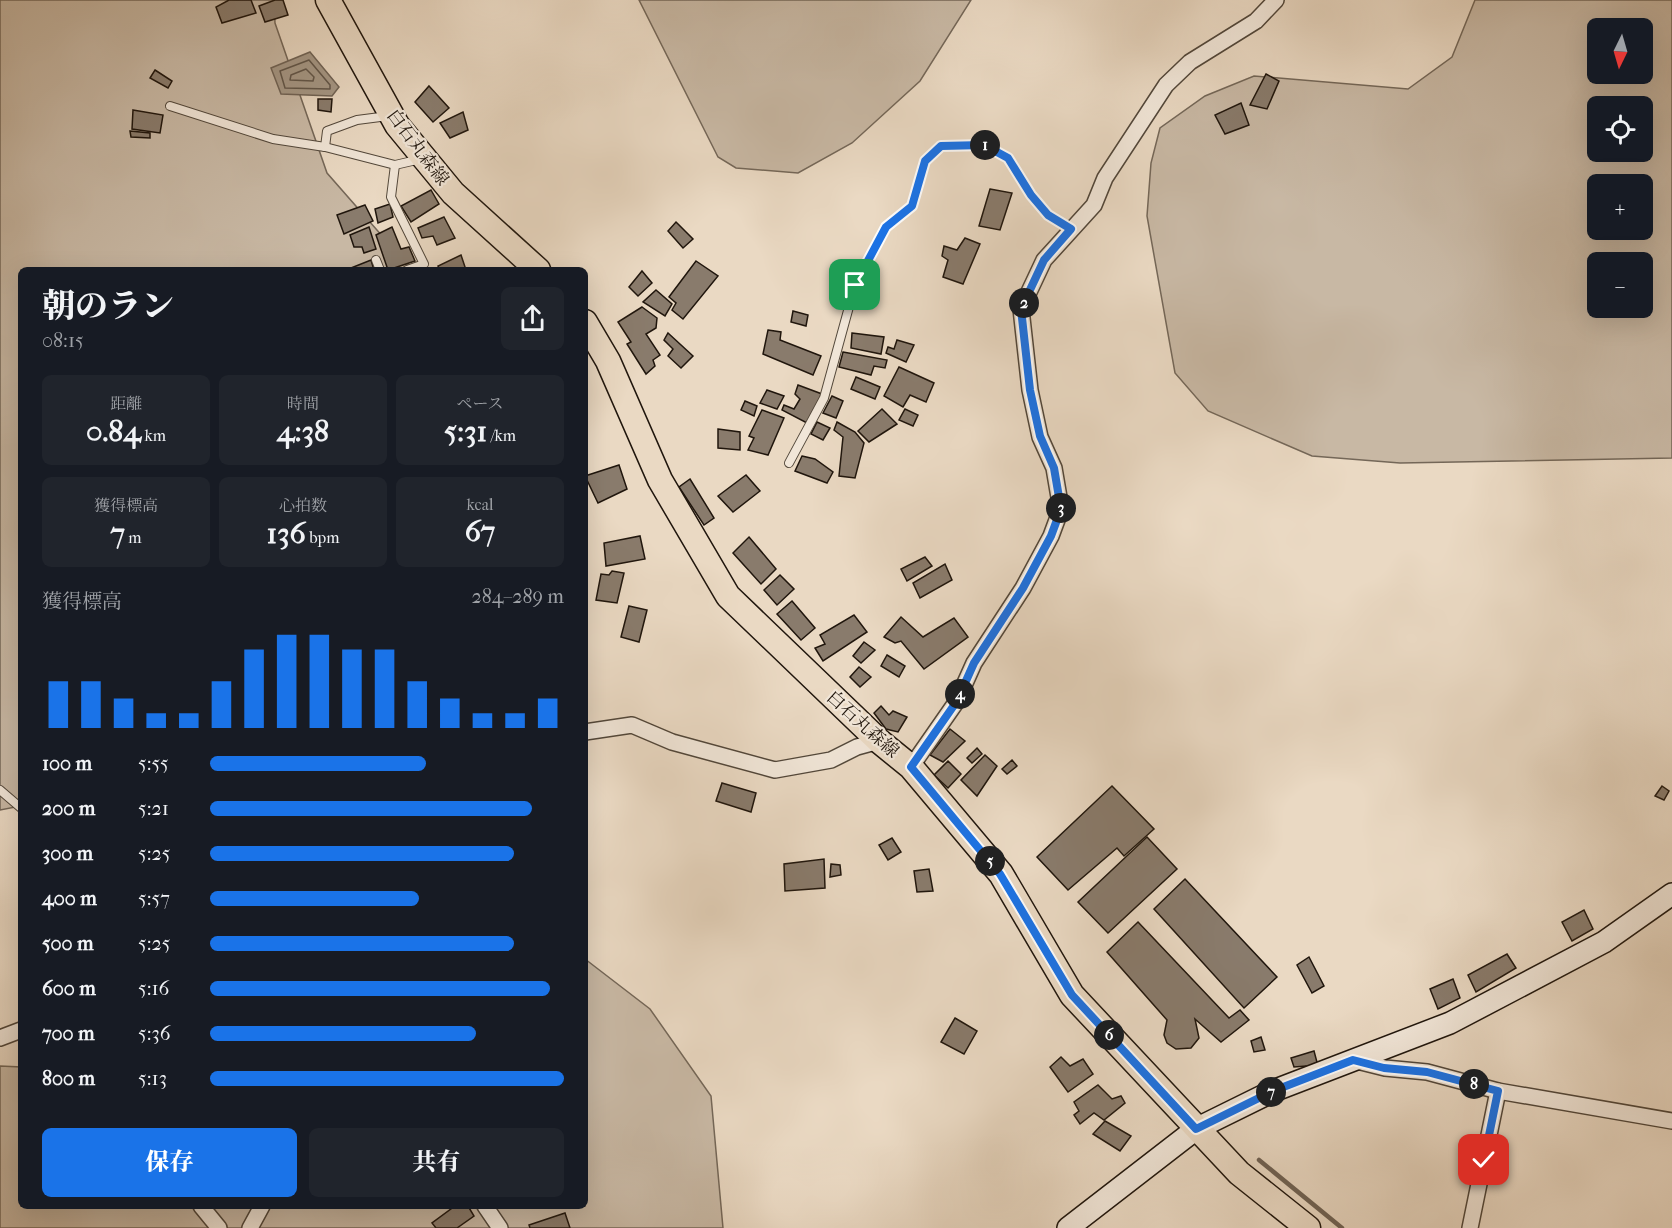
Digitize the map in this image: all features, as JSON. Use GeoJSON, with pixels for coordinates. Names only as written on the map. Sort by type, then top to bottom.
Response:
{"type":"FeatureCollection","features":[{"type":"Feature","properties":{"kind":"main road","name":"白石丸森線"},"geometry":{"type":"LineString","coordinates":[[328,0],[392,115],[424,158],[453,193],[535,267]]}},
{"type":"Feature","properties":{"kind":"main road","name":"白石丸森線"},"geometry":{"type":"LineString","coordinates":[[588,327],[608,361],[660,480],[728,596],[879,741],[911,767],[1000,874],[1072,995],[1239,1173],[1308,1228]]}},
{"type":"Feature","properties":{"kind":"street"},"geometry":{"type":"LineString","coordinates":[[911,767],[957,701],[974,663],[1023,588],[1051,536],[1061,509],[1054,468],[1040,436],[1030,390],[1021,309],[1044,260],[1094,205],[1105,178],[1166,85],[1190,62],[1256,21],[1276,0]]}},
{"type":"Feature","properties":{"kind":"street"},"geometry":{"type":"LineString","coordinates":[[588,732],[632,725],[672,742],[775,770],[831,760],[857,747],[879,741]]}},
{"type":"Feature","properties":{"kind":"street"},"geometry":{"type":"LineString","coordinates":[[1068,1228],[1196,1129],[1273,1091],[1450,1023],[1604,942],[1672,894]]}},
{"type":"Feature","properties":{"kind":"street"},"geometry":{"type":"LineString","coordinates":[[0,1038],[18,1031]]}},
{"type":"Feature","properties":{"kind":"street"},"geometry":{"type":"LineString","coordinates":[[1353,1060],[1384,1068],[1427,1072],[1498,1091],[1672,1121]]}},
{"type":"Feature","properties":{"kind":"street"},"geometry":{"type":"LineString","coordinates":[[1470,1228],[1498,1091]]}},
{"type":"Feature","properties":{"kind":"street"},"geometry":{"type":"LineString","coordinates":[[203,1209],[219,1228]]}},
{"type":"Feature","properties":{"kind":"street"},"geometry":{"type":"LineString","coordinates":[[250,1228],[260,1209]]}},
{"type":"Feature","properties":{"kind":"street"},"geometry":{"type":"LineString","coordinates":[[487,1209],[500,1228]]}},
{"type":"Feature","properties":{"kind":"lane"},"geometry":{"type":"LineString","coordinates":[[170,106],[273,139],[326,147],[395,165],[424,158]]}},
{"type":"Feature","properties":{"kind":"lane"},"geometry":{"type":"LineString","coordinates":[[326,147],[327,131],[357,120],[392,115]]}},
{"type":"Feature","properties":{"kind":"lane"},"geometry":{"type":"LineString","coordinates":[[789,463],[824,398],[855,285],[886,227],[912,206],[925,161],[941,146],[984,145],[1008,158],[1031,195],[1048,215],[1071,229]]}},
{"type":"Feature","properties":{"kind":"lane"},"geometry":{"type":"LineString","coordinates":[[395,165],[391,197],[424,264],[416,267]]}},
{"type":"Feature","properties":{"kind":"lane"},"geometry":{"type":"LineString","coordinates":[[376,260],[379,267]]}},
{"type":"Feature","properties":{"kind":"lane"},"geometry":{"type":"LineString","coordinates":[[0,790],[18,805]]}},
{"type":"Feature","properties":{"kind":"shaded area"},"geometry":{"type":"Polygon","coordinates":[[[0,0],[274,0],[275,23],[327,173],[409,267],[18,267],[18,807],[0,810],[0,0]]]}},
{"type":"Feature","properties":{"kind":"shaded area"},"geometry":{"type":"Polygon","coordinates":[[[639,0],[971,0],[920,81],[852,143],[798,173],[736,168],[718,157],[639,0]]]}},
{"type":"Feature","properties":{"kind":"shaded area"},"geometry":{"type":"Polygon","coordinates":[[[1475,0],[1672,0],[1672,458],[1400,463],[1312,456],[1208,411],[1175,373],[1147,216],[1151,163],[1160,128],[1205,96],[1254,76],[1408,89],[1452,57],[1475,0]]]}},
{"type":"Feature","properties":{"kind":"shaded area"},"geometry":{"type":"Polygon","coordinates":[[[588,961],[650,1009],[711,1096],[723,1228],[0,1228],[0,1066],[18,1067],[18,1209],[588,1209],[588,961]]]}},
{"type":"Feature","properties":{"kind":"water"},"geometry":{"type":"Polygon","coordinates":[[[310,52],[339,87],[332,96],[281,94],[271,68],[310,52]]]}},
{"type":"Feature","properties":{"kind":"building"},"geometry":{"type":"Polygon","coordinates":[[[229,0],[251,0],[256,13],[222,23],[216,7],[229,0]]]}},
{"type":"Feature","properties":{"kind":"building"},"geometry":{"type":"Polygon","coordinates":[[[275,0],[283,0],[288,15],[265,22],[259,6],[275,0]]]}},
{"type":"Feature","properties":{"kind":"building"},"geometry":{"type":"Polygon","coordinates":[[[155,70],[172,81],[168,88],[150,78],[155,70]]]}},
{"type":"Feature","properties":{"kind":"building"},"geometry":{"type":"Polygon","coordinates":[[[1266,74],[1279,81],[1267,109],[1250,105],[1266,74]]]}},
{"type":"Feature","properties":{"kind":"building"},"geometry":{"type":"Polygon","coordinates":[[[429,86],[449,108],[433,122],[415,102],[429,86]]]}},
{"type":"Feature","properties":{"kind":"building"},"geometry":{"type":"Polygon","coordinates":[[[318,99],[332,99],[331,112],[318,110],[318,99]]]}},
{"type":"Feature","properties":{"kind":"building"},"geometry":{"type":"Polygon","coordinates":[[[1241,103],[1249,125],[1225,134],[1215,115],[1241,103]]]}},
{"type":"Feature","properties":{"kind":"building"},"geometry":{"type":"Polygon","coordinates":[[[133,110],[163,115],[160,133],[132,129],[133,110]]]}},
{"type":"Feature","properties":{"kind":"building"},"geometry":{"type":"Polygon","coordinates":[[[463,112],[468,130],[450,138],[440,123],[463,112]]]}},
{"type":"Feature","properties":{"kind":"building"},"geometry":{"type":"Polygon","coordinates":[[[130,131],[150,133],[150,138],[131,137],[130,131]]]}},
{"type":"Feature","properties":{"kind":"building"},"geometry":{"type":"Polygon","coordinates":[[[990,189],[1012,193],[1000,230],[979,226],[990,189]]]}},
{"type":"Feature","properties":{"kind":"building"},"geometry":{"type":"Polygon","coordinates":[[[431,190],[439,204],[411,222],[401,206],[431,190]]]}},
{"type":"Feature","properties":{"kind":"building"},"geometry":{"type":"Polygon","coordinates":[[[390,204],[393,217],[378,223],[375,209],[390,204]]]}},
{"type":"Feature","properties":{"kind":"building"},"geometry":{"type":"Polygon","coordinates":[[[365,205],[373,221],[344,234],[337,215],[365,205]]]}},
{"type":"Feature","properties":{"kind":"building"},"geometry":{"type":"Polygon","coordinates":[[[444,217],[455,238],[437,245],[433,236],[422,238],[418,228],[444,217]]]}},
{"type":"Feature","properties":{"kind":"building"},"geometry":{"type":"Polygon","coordinates":[[[676,222],[693,239],[683,248],[668,231],[676,222]]]}},
{"type":"Feature","properties":{"kind":"building"},"geometry":{"type":"Polygon","coordinates":[[[369,227],[376,249],[364,253],[362,247],[354,247],[350,235],[369,227]]]}},
{"type":"Feature","properties":{"kind":"building"},"geometry":{"type":"Polygon","coordinates":[[[392,227],[401,249],[409,247],[415,261],[397,267],[387,267],[376,235],[392,227]]]}},
{"type":"Feature","properties":{"kind":"building"},"geometry":{"type":"Polygon","coordinates":[[[965,238],[980,244],[963,284],[943,277],[948,260],[942,256],[944,246],[957,250],[965,238]]]}},
{"type":"Feature","properties":{"kind":"building"},"geometry":{"type":"Polygon","coordinates":[[[461,255],[465,267],[438,267],[461,255]]]}},
{"type":"Feature","properties":{"kind":"building"},"geometry":{"type":"Polygon","coordinates":[[[371,260],[373,267],[354,267],[371,260]]]}},
{"type":"Feature","properties":{"kind":"building"},"geometry":{"type":"Polygon","coordinates":[[[696,261],[718,276],[683,319],[672,310],[676,303],[669,297],[696,261]]]}},
{"type":"Feature","properties":{"kind":"building"},"geometry":{"type":"Polygon","coordinates":[[[642,271],[652,283],[638,296],[629,287],[642,271]]]}},
{"type":"Feature","properties":{"kind":"building"},"geometry":{"type":"Polygon","coordinates":[[[656,290],[672,304],[665,316],[643,302],[656,290]]]}},
{"type":"Feature","properties":{"kind":"building"},"geometry":{"type":"Polygon","coordinates":[[[642,307],[657,318],[656,328],[646,334],[660,355],[653,360],[655,366],[646,374],[627,344],[631,342],[618,322],[642,307]]]}},
{"type":"Feature","properties":{"kind":"building"},"geometry":{"type":"Polygon","coordinates":[[[793,311],[808,315],[806,326],[791,322],[793,311]]]}},
{"type":"Feature","properties":{"kind":"building"},"geometry":{"type":"Polygon","coordinates":[[[768,330],[781,332],[780,340],[821,356],[813,375],[763,354],[768,330]]]}},
{"type":"Feature","properties":{"kind":"building"},"geometry":{"type":"Polygon","coordinates":[[[668,333],[693,356],[681,368],[668,356],[673,349],[664,340],[668,333]]]}},
{"type":"Feature","properties":{"kind":"building"},"geometry":{"type":"Polygon","coordinates":[[[852,333],[884,337],[881,354],[851,348],[852,333]]]}},
{"type":"Feature","properties":{"kind":"building"},"geometry":{"type":"Polygon","coordinates":[[[897,340],[914,345],[906,362],[886,353],[888,347],[894,349],[897,340]]]}},
{"type":"Feature","properties":{"kind":"building"},"geometry":{"type":"Polygon","coordinates":[[[843,352],[887,360],[885,368],[874,366],[871,375],[839,367],[843,352]]]}},
{"type":"Feature","properties":{"kind":"building"},"geometry":{"type":"Polygon","coordinates":[[[899,367],[934,383],[926,402],[910,395],[903,407],[884,396],[899,367]]]}},
{"type":"Feature","properties":{"kind":"building"},"geometry":{"type":"Polygon","coordinates":[[[856,377],[880,387],[875,399],[851,389],[856,377]]]}},
{"type":"Feature","properties":{"kind":"building"},"geometry":{"type":"Polygon","coordinates":[[[798,385],[822,394],[807,423],[782,410],[784,405],[794,409],[800,399],[795,394],[798,385]]]}},
{"type":"Feature","properties":{"kind":"building"},"geometry":{"type":"Polygon","coordinates":[[[767,390],[784,396],[777,409],[760,403],[767,390]]]}},
{"type":"Feature","properties":{"kind":"building"},"geometry":{"type":"Polygon","coordinates":[[[832,396],[843,401],[836,418],[823,413],[832,396]]]}},
{"type":"Feature","properties":{"kind":"building"},"geometry":{"type":"Polygon","coordinates":[[[745,401],[757,406],[754,416],[741,410],[745,401]]]}},
{"type":"Feature","properties":{"kind":"building"},"geometry":{"type":"Polygon","coordinates":[[[882,409],[897,424],[869,442],[858,431],[882,409]]]}},
{"type":"Feature","properties":{"kind":"building"},"geometry":{"type":"Polygon","coordinates":[[[905,409],[918,415],[913,426],[899,420],[905,409]]]}},
{"type":"Feature","properties":{"kind":"building"},"geometry":{"type":"Polygon","coordinates":[[[762,410],[784,418],[768,455],[748,450],[754,438],[749,436],[762,410]]]}},
{"type":"Feature","properties":{"kind":"building"},"geometry":{"type":"Polygon","coordinates":[[[817,422],[830,428],[823,440],[811,434],[817,422]]]}},
{"type":"Feature","properties":{"kind":"building"},"geometry":{"type":"Polygon","coordinates":[[[837,422],[855,432],[864,443],[855,478],[839,476],[843,437],[834,430],[837,422]]]}},
{"type":"Feature","properties":{"kind":"building"},"geometry":{"type":"Polygon","coordinates":[[[718,429],[740,432],[740,450],[718,448],[718,429]]]}},
{"type":"Feature","properties":{"kind":"building"},"geometry":{"type":"Polygon","coordinates":[[[802,456],[815,459],[833,472],[827,483],[795,471],[802,456]]]}},
{"type":"Feature","properties":{"kind":"building"},"geometry":{"type":"Polygon","coordinates":[[[619,465],[627,489],[598,503],[588,482],[588,475],[619,465]]]}},
{"type":"Feature","properties":{"kind":"building"},"geometry":{"type":"Polygon","coordinates":[[[746,475],[760,491],[733,512],[718,496],[746,475]]]}},
{"type":"Feature","properties":{"kind":"building"},"geometry":{"type":"Polygon","coordinates":[[[690,479],[714,518],[704,525],[679,487],[690,479]]]}},
{"type":"Feature","properties":{"kind":"building"},"geometry":{"type":"Polygon","coordinates":[[[640,536],[645,559],[606,566],[604,543],[640,536]]]}},
{"type":"Feature","properties":{"kind":"building"},"geometry":{"type":"Polygon","coordinates":[[[749,537],[776,569],[761,584],[733,553],[749,537]]]}},
{"type":"Feature","properties":{"kind":"building"},"geometry":{"type":"Polygon","coordinates":[[[925,557],[932,566],[907,581],[901,569],[925,557]]]}},
{"type":"Feature","properties":{"kind":"building"},"geometry":{"type":"Polygon","coordinates":[[[945,564],[952,580],[920,598],[913,583],[945,564]]]}},
{"type":"Feature","properties":{"kind":"building"},"geometry":{"type":"Polygon","coordinates":[[[612,571],[624,573],[617,603],[596,600],[601,574],[609,575],[612,571]]]}},
{"type":"Feature","properties":{"kind":"building"},"geometry":{"type":"Polygon","coordinates":[[[780,575],[794,589],[777,605],[764,590],[780,575]]]}},
{"type":"Feature","properties":{"kind":"building"},"geometry":{"type":"Polygon","coordinates":[[[792,601],[815,628],[801,640],[777,614],[792,601]]]}},
{"type":"Feature","properties":{"kind":"building"},"geometry":{"type":"Polygon","coordinates":[[[629,606],[647,610],[639,642],[621,637],[629,606]]]}},
{"type":"Feature","properties":{"kind":"building"},"geometry":{"type":"Polygon","coordinates":[[[854,615],[867,632],[823,661],[815,648],[825,644],[820,635],[854,615]]]}},
{"type":"Feature","properties":{"kind":"building"},"geometry":{"type":"Polygon","coordinates":[[[901,617],[923,637],[954,618],[968,637],[924,669],[901,641],[895,643],[884,637],[901,617]]]}},
{"type":"Feature","properties":{"kind":"building"},"geometry":{"type":"Polygon","coordinates":[[[864,642],[875,650],[861,663],[853,656],[864,642]]]}},
{"type":"Feature","properties":{"kind":"building"},"geometry":{"type":"Polygon","coordinates":[[[887,655],[905,666],[899,677],[881,666],[887,655]]]}},
{"type":"Feature","properties":{"kind":"building"},"geometry":{"type":"Polygon","coordinates":[[[859,667],[871,677],[860,687],[850,677],[859,667]]]}},
{"type":"Feature","properties":{"kind":"building"},"geometry":{"type":"Polygon","coordinates":[[[881,706],[889,715],[893,711],[907,717],[898,732],[886,729],[874,713],[881,706]]]}},
{"type":"Feature","properties":{"kind":"building"},"geometry":{"type":"Polygon","coordinates":[[[950,729],[965,741],[943,762],[930,755],[950,729]]]}},
{"type":"Feature","properties":{"kind":"building"},"geometry":{"type":"Polygon","coordinates":[[[977,748],[982,754],[972,763],[967,758],[977,748]]]}},
{"type":"Feature","properties":{"kind":"building"},"geometry":{"type":"Polygon","coordinates":[[[985,755],[997,766],[977,796],[961,780],[985,755]]]}},
{"type":"Feature","properties":{"kind":"building"},"geometry":{"type":"Polygon","coordinates":[[[1012,760],[1017,766],[1007,774],[1002,769],[1012,760]]]}},
{"type":"Feature","properties":{"kind":"building"},"geometry":{"type":"Polygon","coordinates":[[[948,761],[961,774],[948,788],[934,775],[948,761]]]}},
{"type":"Feature","properties":{"kind":"building"},"geometry":{"type":"Polygon","coordinates":[[[722,783],[756,793],[751,812],[716,801],[722,783]]]}},
{"type":"Feature","properties":{"kind":"building"},"geometry":{"type":"Polygon","coordinates":[[[1112,786],[1154,829],[1124,856],[1117,848],[1068,890],[1037,857],[1112,786]]]}},
{"type":"Feature","properties":{"kind":"building"},"geometry":{"type":"Polygon","coordinates":[[[1662,786],[1669,791],[1664,800],[1655,796],[1662,786]]]}},
{"type":"Feature","properties":{"kind":"building"},"geometry":{"type":"Polygon","coordinates":[[[1147,837],[1177,869],[1108,933],[1078,902],[1147,837]]]}},
{"type":"Feature","properties":{"kind":"building"},"geometry":{"type":"Polygon","coordinates":[[[892,838],[901,852],[888,860],[879,845],[892,838]]]}},
{"type":"Feature","properties":{"kind":"building"},"geometry":{"type":"Polygon","coordinates":[[[824,859],[825,888],[785,891],[784,864],[824,859]]]}},
{"type":"Feature","properties":{"kind":"building"},"geometry":{"type":"Polygon","coordinates":[[[831,864],[840,865],[841,875],[830,877],[831,864]]]}},
{"type":"Feature","properties":{"kind":"building"},"geometry":{"type":"Polygon","coordinates":[[[929,869],[933,891],[917,892],[914,871],[929,869]]]}},
{"type":"Feature","properties":{"kind":"building"},"geometry":{"type":"Polygon","coordinates":[[[1185,879],[1277,977],[1244,1008],[1154,909],[1185,879]]]}},
{"type":"Feature","properties":{"kind":"building"},"geometry":{"type":"Polygon","coordinates":[[[1584,910],[1593,929],[1572,941],[1562,922],[1584,910]]]}},
{"type":"Feature","properties":{"kind":"building"},"geometry":{"type":"Polygon","coordinates":[[[1138,922],[1229,1018],[1240,1010],[1249,1020],[1221,1042],[1195,1019],[1199,1038],[1191,1048],[1176,1049],[1167,1043],[1164,1035],[1167,1020],[1107,952],[1138,922]]]}},
{"type":"Feature","properties":{"kind":"building"},"geometry":{"type":"Polygon","coordinates":[[[1507,954],[1516,968],[1476,992],[1468,975],[1507,954]]]}},
{"type":"Feature","properties":{"kind":"building"},"geometry":{"type":"Polygon","coordinates":[[[1309,957],[1324,986],[1312,993],[1297,965],[1309,957]]]}},
{"type":"Feature","properties":{"kind":"building"},"geometry":{"type":"Polygon","coordinates":[[[1453,979],[1460,998],[1438,1009],[1430,989],[1453,979]]]}},
{"type":"Feature","properties":{"kind":"building"},"geometry":{"type":"Polygon","coordinates":[[[955,1018],[977,1031],[964,1054],[941,1042],[955,1018]]]}},
{"type":"Feature","properties":{"kind":"building"},"geometry":{"type":"Polygon","coordinates":[[[1261,1037],[1265,1050],[1254,1052],[1251,1041],[1261,1037]]]}},
{"type":"Feature","properties":{"kind":"building"},"geometry":{"type":"Polygon","coordinates":[[[1314,1051],[1318,1066],[1308,1070],[1306,1066],[1294,1067],[1291,1058],[1314,1051]]]}},
{"type":"Feature","properties":{"kind":"building"},"geometry":{"type":"Polygon","coordinates":[[[1061,1057],[1070,1066],[1083,1059],[1093,1074],[1068,1092],[1050,1067],[1061,1057]]]}},
{"type":"Feature","properties":{"kind":"building"},"geometry":{"type":"Polygon","coordinates":[[[1098,1085],[1112,1099],[1121,1096],[1125,1103],[1104,1120],[1094,1113],[1080,1124],[1074,1115],[1079,1111],[1074,1102],[1098,1085]]]}},
{"type":"Feature","properties":{"kind":"building"},"geometry":{"type":"Polygon","coordinates":[[[1105,1121],[1131,1136],[1120,1151],[1093,1134],[1105,1121]]]}},
{"type":"Feature","properties":{"kind":"building"},"geometry":{"type":"Polygon","coordinates":[[[451,1209],[470,1209],[474,1216],[457,1228],[436,1228],[432,1223],[451,1209]]]}},
{"type":"Feature","properties":{"kind":"building"},"geometry":{"type":"Polygon","coordinates":[[[565,1213],[570,1228],[530,1228],[529,1225],[565,1213]]]}},
{"type":"Feature","properties":{"kind":"waterway"},"geometry":{"type":"LineString","coordinates":[[1259,1160],[1342,1228]]}},
{"type":"Feature","properties":{"kind":"route"},"geometry":{"type":"LineString","coordinates":[[855,285],[886,227],[912,206],[925,161],[941,146],[984,145],[1008,158],[1031,195],[1048,215],[1071,229],[1044,260],[1021,309],[1030,390],[1040,436],[1054,468],[1061,509],[1051,536],[1023,588],[974,663],[957,701],[911,767],[1000,874],[1072,995],[1196,1129],[1273,1091],[1353,1060],[1384,1068],[1427,1072],[1498,1091],[1484,1160]]}}]}
